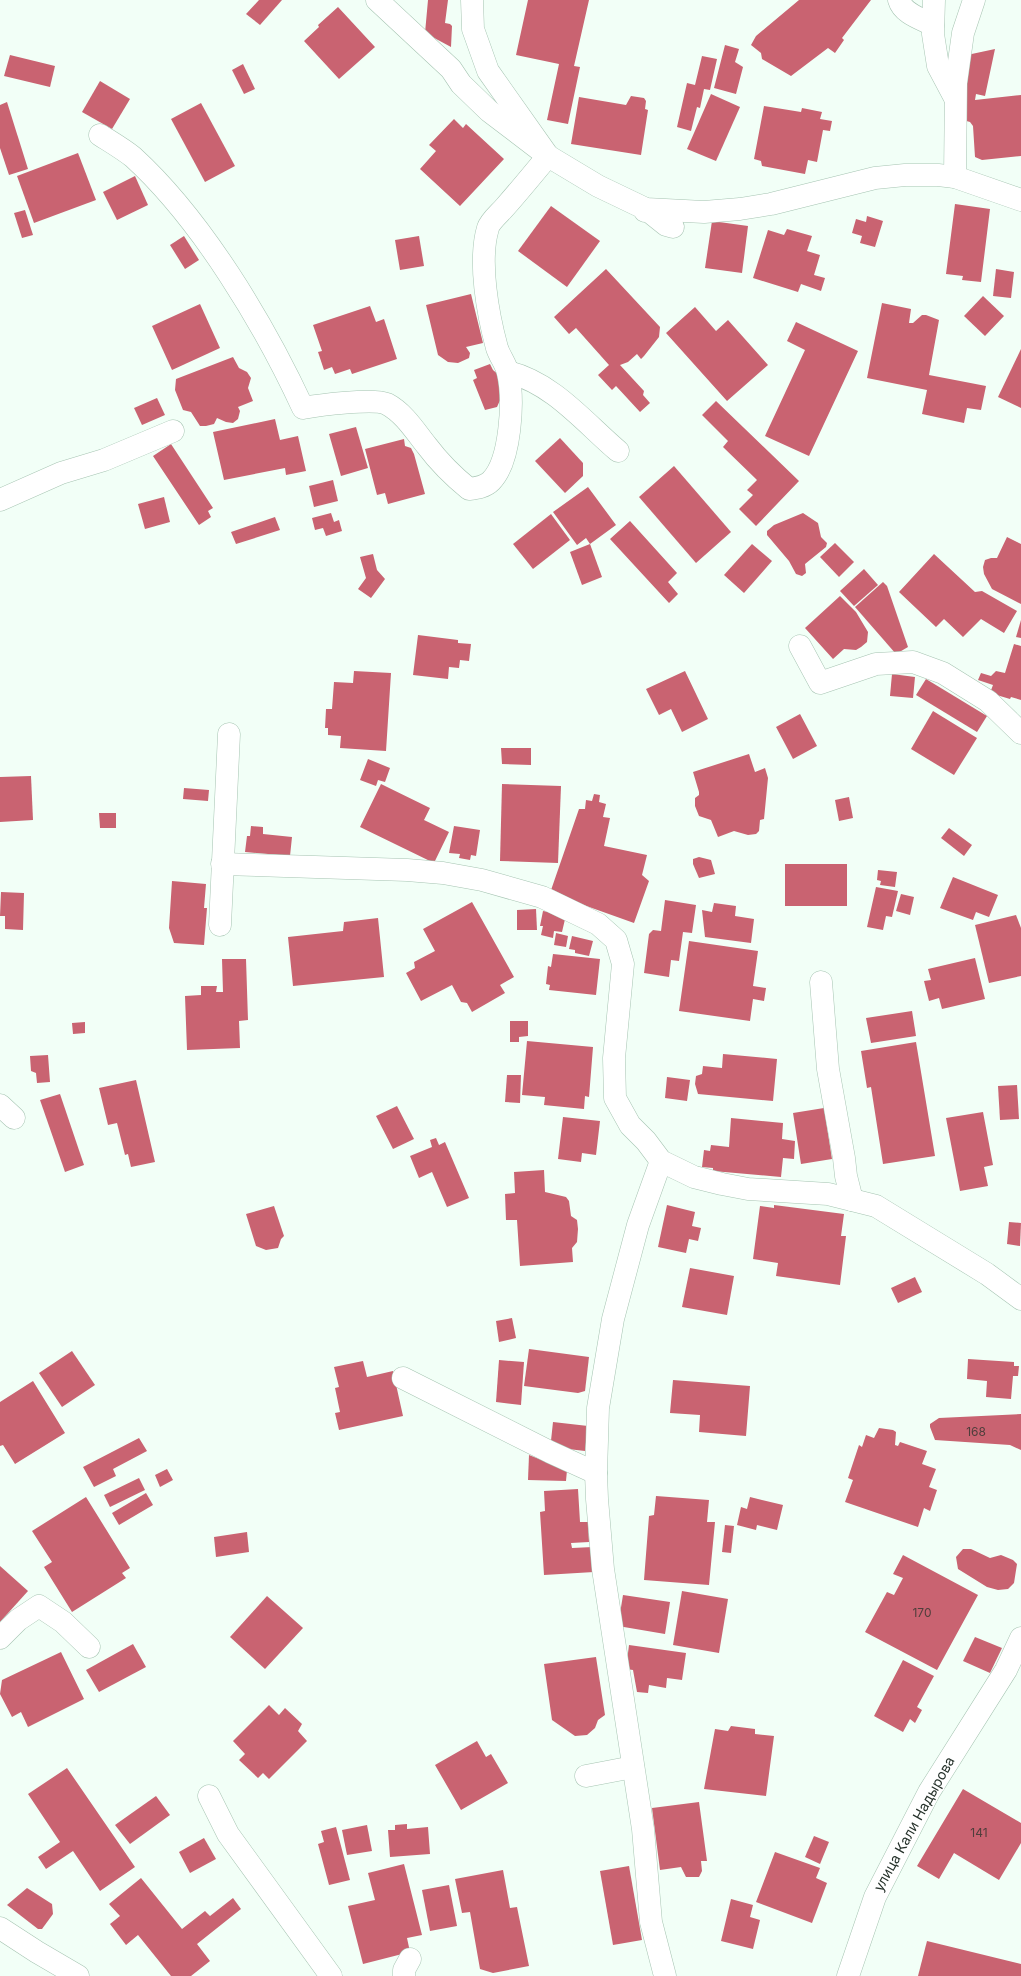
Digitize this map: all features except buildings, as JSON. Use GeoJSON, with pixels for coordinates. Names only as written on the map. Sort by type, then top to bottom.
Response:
{"type":"FeatureCollection","features":[{"type":"Feature","properties":{"kind":"street"},"geometry":{"type":"LineString","coordinates":[[377,0],[451,69],[461,84],[489,111],[548,156],[644,215],[673,227]]}},
{"type":"Feature","properties":{"kind":"street"},"geometry":{"type":"LineString","coordinates":[[472,0],[474,29],[488,71],[548,156]]}},
{"type":"Feature","properties":{"kind":"street"},"geometry":{"type":"LineString","coordinates":[[899,0],[900,4],[907,12],[933,25]]}},
{"type":"Feature","properties":{"kind":"street"},"geometry":{"type":"LineString","coordinates":[[934,0],[933,25],[938,66],[956,101]]}},
{"type":"Feature","properties":{"kind":"street"},"geometry":{"type":"LineString","coordinates":[[955,177],[956,83],[963,34],[974,0]]}},
{"type":"Feature","properties":{"kind":"street"},"geometry":{"type":"LineString","coordinates":[[100,135],[132,157],[189,218],[239,291],[286,372],[303,408],[321,404],[375,401],[387,404],[402,414],[453,476],[469,489],[481,488],[491,481],[501,467],[508,447],[510,394],[508,372],[498,349],[485,282],[484,252],[488,226],[548,156]]}},
{"type":"Feature","properties":{"kind":"street"},"geometry":{"type":"LineString","coordinates":[[644,215],[740,209],[771,204],[874,178],[905,175],[938,175],[955,177],[1021,200]]}},
{"type":"Feature","properties":{"kind":"street"},"geometry":{"type":"LineString","coordinates":[[508,372],[524,376],[549,392],[574,411],[593,430],[618,451]]}},
{"type":"Feature","properties":{"kind":"street"},"geometry":{"type":"LineString","coordinates":[[0,500],[61,473],[104,460],[173,431]]}},
{"type":"Feature","properties":{"kind":"street"},"geometry":{"type":"LineString","coordinates":[[800,646],[820,683],[876,664],[913,662],[943,673],[988,701],[1021,733]]}},
{"type":"Feature","properties":{"kind":"street"},"geometry":{"type":"LineString","coordinates":[[220,925],[229,734]]}},
{"type":"Feature","properties":{"kind":"street"},"geometry":{"type":"LineString","coordinates":[[222,864],[407,870],[443,873],[482,880],[542,897],[598,924],[616,940],[623,964],[614,1058],[615,1098],[630,1125],[662,1160],[694,1177],[722,1184],[748,1189],[828,1194],[876,1206],[987,1274],[1021,1299]]}},
{"type":"Feature","properties":{"kind":"street"},"geometry":{"type":"LineString","coordinates":[[821,982],[828,1069],[846,1176],[852,1200]]}},
{"type":"Feature","properties":{"kind":"street"},"geometry":{"type":"LineString","coordinates":[[662,1160],[638,1225],[613,1320],[598,1408],[596,1473],[603,1569],[643,1829],[651,1922],[665,1976]]}},
{"type":"Feature","properties":{"kind":"street"},"geometry":{"type":"LineString","coordinates":[[403,1378],[596,1473]]}},
{"type":"Feature","properties":{"kind":"street"},"geometry":{"type":"LineString","coordinates":[[0,1638],[18,1620],[38,1606],[63,1622],[89,1647]]}},
{"type":"Feature","properties":{"kind":"street","name":"улица Кали Надырова"},"geometry":{"type":"LineString","coordinates":[[848,1976],[875,1897],[929,1792],[1006,1670],[1021,1638]]}},
{"type":"Feature","properties":{"kind":"street"},"geometry":{"type":"LineString","coordinates":[[586,1776],[633,1767]]}},
{"type":"Feature","properties":{"kind":"street"},"geometry":{"type":"LineString","coordinates":[[208,1796],[228,1834],[331,1976]]}},
{"type":"Feature","properties":{"kind":"street"},"geometry":{"type":"LineString","coordinates":[[0,1928],[78,1976]]}}]}
